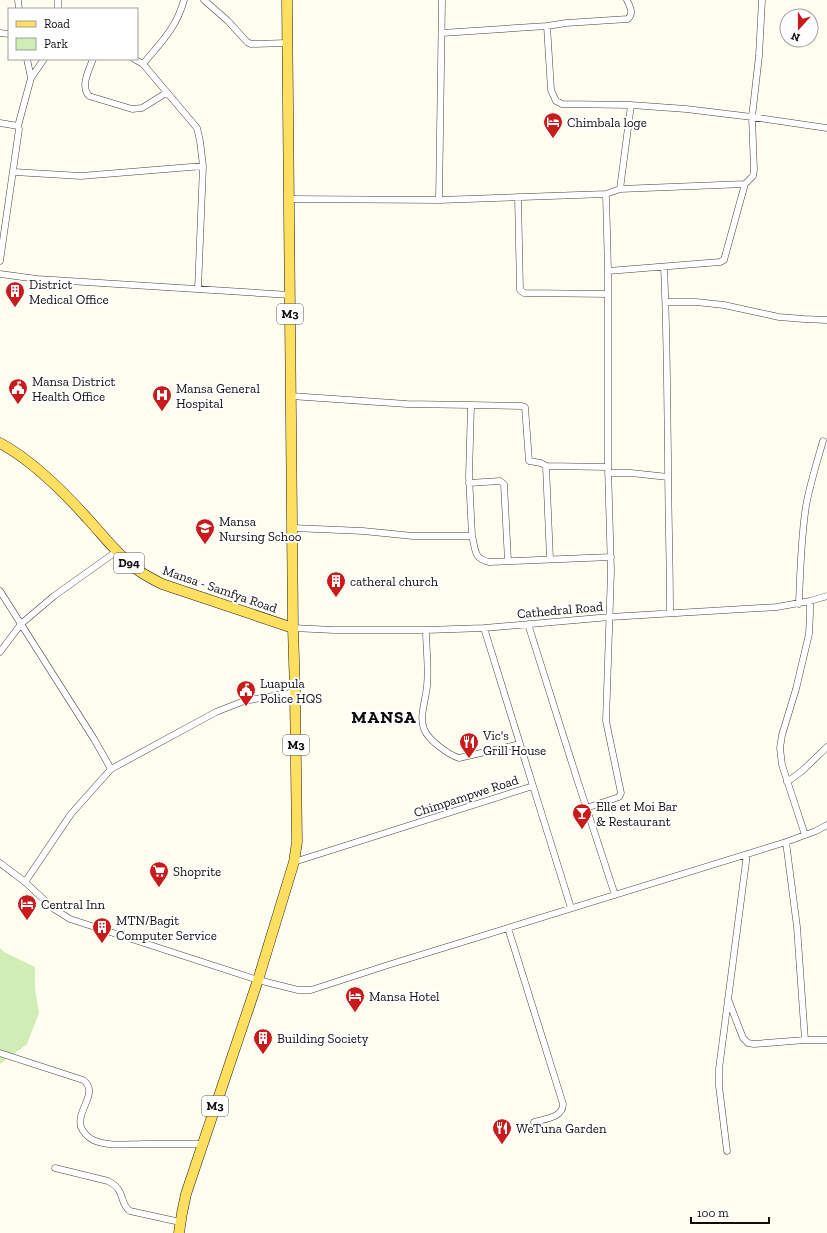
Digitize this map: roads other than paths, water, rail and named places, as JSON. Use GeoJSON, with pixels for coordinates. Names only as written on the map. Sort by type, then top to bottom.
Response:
{"type":"FeatureCollection","features":[{"type":"Feature","properties":{"kind":"main road","name":"M3"},"geometry":{"type":"LineString","coordinates":[[179,1233],[186,1194],[258,980],[294,862],[297,842],[293,628],[287,0]]}},
{"type":"Feature","properties":{"kind":"main road","name":"Mansa - Samfya Road"},"geometry":{"type":"LineString","coordinates":[[0,442],[33,466],[68,498],[117,551],[133,566],[147,576],[162,584],[293,628]]}},
{"type":"Feature","properties":{"kind":"street"},"geometry":{"type":"LineString","coordinates":[[143,64],[172,29],[180,15],[184,0]]}},
{"type":"Feature","properties":{"kind":"street"},"geometry":{"type":"LineString","coordinates":[[204,0],[228,21],[247,42],[251,44],[288,43]]}},
{"type":"Feature","properties":{"kind":"street"},"geometry":{"type":"LineString","coordinates":[[439,200],[442,0]]}},
{"type":"Feature","properties":{"kind":"street"},"geometry":{"type":"LineString","coordinates":[[442,33],[628,19],[632,12],[627,0]]}},
{"type":"Feature","properties":{"kind":"street"},"geometry":{"type":"LineString","coordinates":[[608,272],[720,262],[724,260],[745,184],[753,176],[754,170],[752,117],[759,56],[762,0]]}},
{"type":"Feature","properties":{"kind":"street"},"geometry":{"type":"LineString","coordinates":[[547,26],[551,90],[556,101],[562,104],[631,105],[686,109],[827,128]]}},
{"type":"Feature","properties":{"kind":"street"},"geometry":{"type":"LineString","coordinates":[[27,60],[31,78]]}},
{"type":"Feature","properties":{"kind":"street"},"geometry":{"type":"LineString","coordinates":[[0,261],[19,136],[18,126],[31,78],[43,60]]}},
{"type":"Feature","properties":{"kind":"street"},"geometry":{"type":"LineString","coordinates":[[93,60],[85,84],[86,92],[89,96],[138,110],[166,93]]}},
{"type":"Feature","properties":{"kind":"street"},"geometry":{"type":"LineString","coordinates":[[136,60],[143,64],[197,128],[203,166],[198,289]]}},
{"type":"Feature","properties":{"kind":"street"},"geometry":{"type":"LineString","coordinates":[[620,188],[631,105]]}},
{"type":"Feature","properties":{"kind":"street"},"geometry":{"type":"LineString","coordinates":[[0,123],[18,126]]}},
{"type":"Feature","properties":{"kind":"street"},"geometry":{"type":"LineString","coordinates":[[14,172],[81,176],[203,166]]}},
{"type":"Feature","properties":{"kind":"street"},"geometry":{"type":"LineString","coordinates":[[289,199],[439,200],[606,194],[620,188],[745,184]]}},
{"type":"Feature","properties":{"kind":"street"},"geometry":{"type":"LineString","coordinates":[[586,808],[619,797],[620,795],[606,721],[611,557],[608,470],[608,272],[606,194]]}},
{"type":"Feature","properties":{"kind":"street"},"geometry":{"type":"LineString","coordinates":[[518,197],[521,292],[608,294]]}},
{"type":"Feature","properties":{"kind":"street"},"geometry":{"type":"LineString","coordinates":[[664,267],[666,302],[670,613]]}},
{"type":"Feature","properties":{"kind":"street"},"geometry":{"type":"LineString","coordinates":[[0,274],[37,279],[290,295]]}},
{"type":"Feature","properties":{"kind":"street"},"geometry":{"type":"LineString","coordinates":[[666,302],[696,302],[724,305],[779,317],[827,320]]}},
{"type":"Feature","properties":{"kind":"street"},"geometry":{"type":"LineString","coordinates":[[291,396],[407,404],[522,406],[525,407],[526,410],[528,460],[530,462],[541,463],[546,466],[608,470],[668,477]]}},
{"type":"Feature","properties":{"kind":"street"},"geometry":{"type":"LineString","coordinates":[[472,405],[469,483],[472,536],[477,556],[480,559],[489,562],[611,557]]}},
{"type":"Feature","properties":{"kind":"street"},"geometry":{"type":"LineString","coordinates":[[799,604],[806,506],[814,470],[823,441]]}},
{"type":"Feature","properties":{"kind":"street"},"geometry":{"type":"LineString","coordinates":[[546,466],[550,559]]}},
{"type":"Feature","properties":{"kind":"street"},"geometry":{"type":"LineString","coordinates":[[469,483],[500,481],[504,484],[508,561]]}},
{"type":"Feature","properties":{"kind":"street"},"geometry":{"type":"LineString","coordinates":[[293,528],[363,531],[413,536],[472,536]]}},
{"type":"Feature","properties":{"kind":"street"},"geometry":{"type":"LineString","coordinates":[[0,652],[21,624],[54,596],[117,551]]}},
{"type":"Feature","properties":{"kind":"street"},"geometry":{"type":"LineString","coordinates":[[0,591],[94,739],[111,769]]}},
{"type":"Feature","properties":{"kind":"street","name":"Cathedral Road"},"geometry":{"type":"LineString","coordinates":[[293,628],[334,630],[426,630],[484,628],[610,617],[777,607],[799,604],[827,596]]}},
{"type":"Feature","properties":{"kind":"street"},"geometry":{"type":"LineString","coordinates":[[805,835],[782,765],[780,748],[782,735],[796,689],[808,634],[810,601]]}},
{"type":"Feature","properties":{"kind":"street"},"geometry":{"type":"LineString","coordinates":[[528,624],[615,895]]}},
{"type":"Feature","properties":{"kind":"street","name":"Chimpampwe Road"},"geometry":{"type":"LineString","coordinates":[[294,862],[533,786],[484,628]]}},
{"type":"Feature","properties":{"kind":"street"},"geometry":{"type":"LineString","coordinates":[[426,630],[427,685],[423,728],[427,736],[452,756],[459,758],[520,744]]}},
{"type":"Feature","properties":{"kind":"street"},"geometry":{"type":"LineString","coordinates":[[25,882],[70,814],[111,769],[216,712],[244,701],[295,692]]}},
{"type":"Feature","properties":{"kind":"street"},"geometry":{"type":"LineString","coordinates":[[787,782],[802,772],[827,747]]}},
{"type":"Feature","properties":{"kind":"street"},"geometry":{"type":"LineString","coordinates":[[533,786],[570,908]]}},
{"type":"Feature","properties":{"kind":"street"},"geometry":{"type":"LineString","coordinates":[[0,863],[25,882],[54,909],[70,919],[258,980],[298,990],[311,990],[570,908],[786,842],[816,831],[827,825]]}},
{"type":"Feature","properties":{"kind":"street"},"geometry":{"type":"LineString","coordinates":[[786,842],[797,927],[805,1040]]}},
{"type":"Feature","properties":{"kind":"street"},"geometry":{"type":"LineString","coordinates":[[727,1151],[719,1086],[719,1069],[746,854]]}},
{"type":"Feature","properties":{"kind":"street"},"geometry":{"type":"LineString","coordinates":[[508,928],[563,1104],[561,1113],[556,1116],[534,1122]]}},
{"type":"Feature","properties":{"kind":"street"},"geometry":{"type":"LineString","coordinates":[[727,998],[743,1038],[748,1043],[754,1044],[805,1040],[827,1040]]}},
{"type":"Feature","properties":{"kind":"street"},"geometry":{"type":"LineString","coordinates":[[0,1054],[83,1080],[89,1084],[90,1090],[81,1116],[81,1126],[85,1134],[93,1140],[104,1143],[121,1144],[203,1144]]}},
{"type":"Feature","properties":{"kind":"street"},"geometry":{"type":"LineString","coordinates":[[55,1168],[108,1181],[114,1184],[120,1190],[126,1208],[130,1211],[180,1222]]}},
{"type":"Feature","properties":{"kind":"place","name":"Chimbala loge"},"geometry":{"type":"Point","coordinates":[553,139]}},
{"type":"Feature","properties":{"kind":"place","name":"District Medical Office"},"geometry":{"type":"Point","coordinates":[15,308]}},
{"type":"Feature","properties":{"kind":"place","name":"Mansa District Health Office"},"geometry":{"type":"Point","coordinates":[18,405]}},
{"type":"Feature","properties":{"kind":"place","name":"Mansa General Hospital"},"geometry":{"type":"Point","coordinates":[162,412]}},
{"type":"Feature","properties":{"kind":"place","name":"Mansa Nursing Schoo"},"geometry":{"type":"Point","coordinates":[205,545]}},
{"type":"Feature","properties":{"kind":"place","name":"catheral church"},"geometry":{"type":"Point","coordinates":[336,598]}},
{"type":"Feature","properties":{"kind":"place","name":"Luapula Police HQS"},"geometry":{"type":"Point","coordinates":[246,707]}},
{"type":"Feature","properties":{"kind":"place","name":"Vic's Grill House"},"geometry":{"type":"Point","coordinates":[469,759]}},
{"type":"Feature","properties":{"kind":"place","name":"Elle et Moi Bar & Restaurant"},"geometry":{"type":"Point","coordinates":[582,830]}},
{"type":"Feature","properties":{"kind":"place","name":"Shoprite"},"geometry":{"type":"Point","coordinates":[159,888]}},
{"type":"Feature","properties":{"kind":"place","name":"Central Inn"},"geometry":{"type":"Point","coordinates":[27,921]}},
{"type":"Feature","properties":{"kind":"place","name":"MTN/Bagit Computer Service"},"geometry":{"type":"Point","coordinates":[102,944]}},
{"type":"Feature","properties":{"kind":"place","name":"Mansa Hotel"},"geometry":{"type":"Point","coordinates":[355,1013]}},
{"type":"Feature","properties":{"kind":"place","name":"Building Society"},"geometry":{"type":"Point","coordinates":[263,1055]}},
{"type":"Feature","properties":{"kind":"place","name":"WeTuna Garden"},"geometry":{"type":"Point","coordinates":[502,1145]}},
{"type":"Feature","properties":{"kind":"district","name":"MANSA"},"geometry":{"type":"Point","coordinates":[384,717]}}]}
